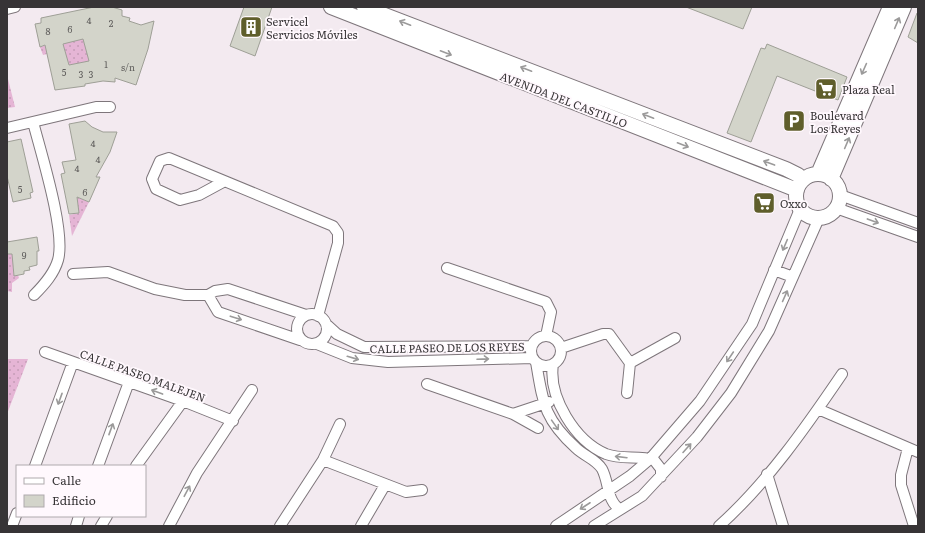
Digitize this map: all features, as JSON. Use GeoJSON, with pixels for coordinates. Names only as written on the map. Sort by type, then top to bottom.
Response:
{"type":"FeatureCollection","features":[{"type":"Feature","properties":{"kind":"main road","name":"AVENIDA DEL CASTILLO"},"geometry":{"type":"LineString","coordinates":[[332,7],[351,11],[366,11],[786,169],[798,175],[800,185]]}},
{"type":"Feature","properties":{"kind":"main road"},"geometry":{"type":"LineString","coordinates":[[818,174],[831,179],[837,186],[838,201],[832,213],[818,218],[809,216],[800,209],[797,203],[800,185],[818,174],[890,7]]}},
{"type":"Feature","properties":{"kind":"main road"},"geometry":{"type":"LineString","coordinates":[[831,179],[904,7]]}},
{"type":"Feature","properties":{"kind":"street"},"geometry":{"type":"LineString","coordinates":[[7,9],[15,7]]}},
{"type":"Feature","properties":{"kind":"street"},"geometry":{"type":"LineString","coordinates":[[7,128],[96,107],[110,107]]}},
{"type":"Feature","properties":{"kind":"street"},"geometry":{"type":"LineString","coordinates":[[33,122],[57,220],[59,242],[58,260],[50,278],[34,295]]}},
{"type":"Feature","properties":{"kind":"street"},"geometry":{"type":"LineString","coordinates":[[223,182],[199,195],[180,200],[156,188],[152,179],[160,161],[169,158],[223,182],[333,226],[338,233],[338,243],[318,316]]}},
{"type":"Feature","properties":{"kind":"street"},"geometry":{"type":"LineString","coordinates":[[838,201],[918,223]]}},
{"type":"Feature","properties":{"kind":"street"},"geometry":{"type":"LineString","coordinates":[[838,201],[918,237]]}},
{"type":"Feature","properties":{"kind":"street"},"geometry":{"type":"LineString","coordinates":[[556,526],[610,490],[650,458],[700,401],[752,324],[800,209]]}},
{"type":"Feature","properties":{"kind":"street"},"geometry":{"type":"LineString","coordinates":[[594,526],[642,496],[697,437],[731,393],[763,341],[793,277],[818,218]]}},
{"type":"Feature","properties":{"kind":"street"},"geometry":{"type":"LineString","coordinates":[[447,268],[546,302],[551,312],[546,336]]}},
{"type":"Feature","properties":{"kind":"street"},"geometry":{"type":"LineString","coordinates":[[774,270],[793,277]]}},
{"type":"Feature","properties":{"kind":"street"},"geometry":{"type":"LineString","coordinates":[[73,274],[108,272],[155,289],[185,295],[208,296],[215,291],[228,289],[306,315],[318,316],[326,324],[325,336],[317,344],[305,343],[218,312],[208,296]]}},
{"type":"Feature","properties":{"kind":"street"},"geometry":{"type":"LineString","coordinates":[[300,340],[297,335],[298,323],[306,315]]}},
{"type":"Feature","properties":{"kind":"street","name":"CALLE PASEO DE LOS REYES"},"geometry":{"type":"LineString","coordinates":[[326,324],[337,334],[357,345],[364,347],[532,346]]}},
{"type":"Feature","properties":{"kind":"street"},"geometry":{"type":"LineString","coordinates":[[747,332],[763,341]]}},
{"type":"Feature","properties":{"kind":"street"},"geometry":{"type":"LineString","coordinates":[[561,348],[603,334],[608,334],[630,363],[627,393]]}},
{"type":"Feature","properties":{"kind":"street"},"geometry":{"type":"LineString","coordinates":[[534,360],[544,366],[553,364],[560,357],[561,348],[556,339],[546,336],[537,338],[532,346],[534,360],[544,405],[563,436],[579,451],[598,463],[610,490],[611,499],[614,506],[620,509]]}},
{"type":"Feature","properties":{"kind":"street"},"geometry":{"type":"LineString","coordinates":[[630,363],[676,338]]}},
{"type":"Feature","properties":{"kind":"street","name":"CALLE PASEO DE LOS REYES"},"geometry":{"type":"LineString","coordinates":[[317,344],[352,358],[388,362],[534,360]]}},
{"type":"Feature","properties":{"kind":"street","name":"CALLE PASEO MALEJEN"},"geometry":{"type":"LineString","coordinates":[[45,352],[183,401],[233,421]]}},
{"type":"Feature","properties":{"kind":"street"},"geometry":{"type":"LineString","coordinates":[[35,465],[74,362]]}},
{"type":"Feature","properties":{"kind":"street"},"geometry":{"type":"LineString","coordinates":[[553,364],[552,375],[556,399],[579,433],[595,447],[614,456],[650,458],[654,460],[661,469],[661,477]]}},
{"type":"Feature","properties":{"kind":"street"},"geometry":{"type":"LineString","coordinates":[[719,526],[767,474],[818,410],[842,374]]}},
{"type":"Feature","properties":{"kind":"street"},"geometry":{"type":"LineString","coordinates":[[98,465],[129,382]]}},
{"type":"Feature","properties":{"kind":"street"},"geometry":{"type":"LineString","coordinates":[[427,384],[513,414],[538,428]]}},
{"type":"Feature","properties":{"kind":"street"},"geometry":{"type":"LineString","coordinates":[[169,526],[197,473],[233,421],[252,390]]}},
{"type":"Feature","properties":{"kind":"street"},"geometry":{"type":"LineString","coordinates":[[513,414],[544,405],[556,399]]}},
{"type":"Feature","properties":{"kind":"street"},"geometry":{"type":"LineString","coordinates":[[137,465],[183,401]]}},
{"type":"Feature","properties":{"kind":"street"},"geometry":{"type":"LineString","coordinates":[[818,410],[913,450],[901,475],[901,485],[914,526]]}},
{"type":"Feature","properties":{"kind":"street"},"geometry":{"type":"LineString","coordinates":[[280,526],[323,460],[340,424]]}},
{"type":"Feature","properties":{"kind":"street"},"geometry":{"type":"LineString","coordinates":[[323,460],[406,492],[422,490]]}},
{"type":"Feature","properties":{"kind":"street"},"geometry":{"type":"LineString","coordinates":[[767,474],[783,526]]}},
{"type":"Feature","properties":{"kind":"street"},"geometry":{"type":"LineString","coordinates":[[361,526],[385,485]]}},
{"type":"Feature","properties":{"kind":"street"},"geometry":{"type":"LineString","coordinates":[[101,526],[106,517]]}},
{"type":"Feature","properties":{"kind":"shaded area"},"geometry":{"type":"Polygon","coordinates":[[[90,37],[90,63],[69,65],[68,61],[49,62],[47,54],[43,55],[40,47],[51,44],[64,49],[62,38],[66,43],[90,37]]]}},
{"type":"Feature","properties":{"kind":"shaded area"},"geometry":{"type":"Polygon","coordinates":[[[7,75],[15,107],[7,108],[7,75]]]}},
{"type":"Feature","properties":{"kind":"shaded area"},"geometry":{"type":"Polygon","coordinates":[[[77,197],[89,202],[72,236],[69,215],[79,213],[77,197]]]}},
{"type":"Feature","properties":{"kind":"shaded area"},"geometry":{"type":"Polygon","coordinates":[[[13,253],[16,266],[13,267],[14,275],[18,275],[19,278],[12,283],[12,292],[7,291],[7,254],[13,253]]]}},
{"type":"Feature","properties":{"kind":"shaded area"},"geometry":{"type":"Polygon","coordinates":[[[7,359],[28,359],[7,414],[7,359]]]}},
{"type":"Feature","properties":{"kind":"building"},"geometry":{"type":"Polygon","coordinates":[[[94,7],[112,7],[122,10],[122,16],[130,18],[129,21],[141,25],[154,21],[148,49],[136,85],[115,78],[115,82],[103,81],[85,84],[85,86],[55,90],[45,45],[40,47],[35,24],[41,23],[41,18],[94,7]],[[83,39],[63,44],[69,65],[89,61],[83,39]]]}},
{"type":"Feature","properties":{"kind":"building","name":"Servicel Servicios Móviles"},"geometry":{"type":"Polygon","coordinates":[[[244,7],[272,7],[255,56],[230,46],[244,7]]]}},
{"type":"Feature","properties":{"kind":"building"},"geometry":{"type":"Polygon","coordinates":[[[686,7],[752,7],[743,29],[686,7]]]}},
{"type":"Feature","properties":{"kind":"building"},"geometry":{"type":"Polygon","coordinates":[[[918,13],[918,43],[908,37],[918,13]]]}},
{"type":"Feature","properties":{"kind":"building","name":"Plaza Real"},"geometry":{"type":"Polygon","coordinates":[[[767,44],[847,77],[838,100],[777,76],[751,142],[727,133],[761,48],[765,49],[767,44]]]}},
{"type":"Feature","properties":{"kind":"building"},"geometry":{"type":"Polygon","coordinates":[[[85,121],[92,127],[103,132],[117,132],[110,152],[96,177],[100,177],[89,202],[77,197],[79,213],[69,214],[61,174],[65,173],[62,162],[76,160],[69,124],[85,121]]]}},
{"type":"Feature","properties":{"kind":"building"},"geometry":{"type":"Polygon","coordinates":[[[21,139],[33,192],[30,193],[31,198],[13,202],[7,176],[7,142],[21,139]]]}},
{"type":"Feature","properties":{"kind":"building"},"geometry":{"type":"Polygon","coordinates":[[[37,237],[39,251],[37,251],[37,265],[29,267],[30,270],[24,271],[24,274],[14,276],[12,254],[7,254],[7,242],[37,237]]]}},
{"type":"Feature","properties":{"kind":"place","name":"Servicel Servicios Móviles"},"geometry":{"type":"Point","coordinates":[251,27]}},
{"type":"Feature","properties":{"kind":"place","name":"Plaza Real"},"geometry":{"type":"Point","coordinates":[826,89]}},
{"type":"Feature","properties":{"kind":"place","name":"Boulevard Los Reyes"},"geometry":{"type":"Point","coordinates":[794,121]}},
{"type":"Feature","properties":{"kind":"place","name":"Oxxo"},"geometry":{"type":"Point","coordinates":[764,203]}}]}
